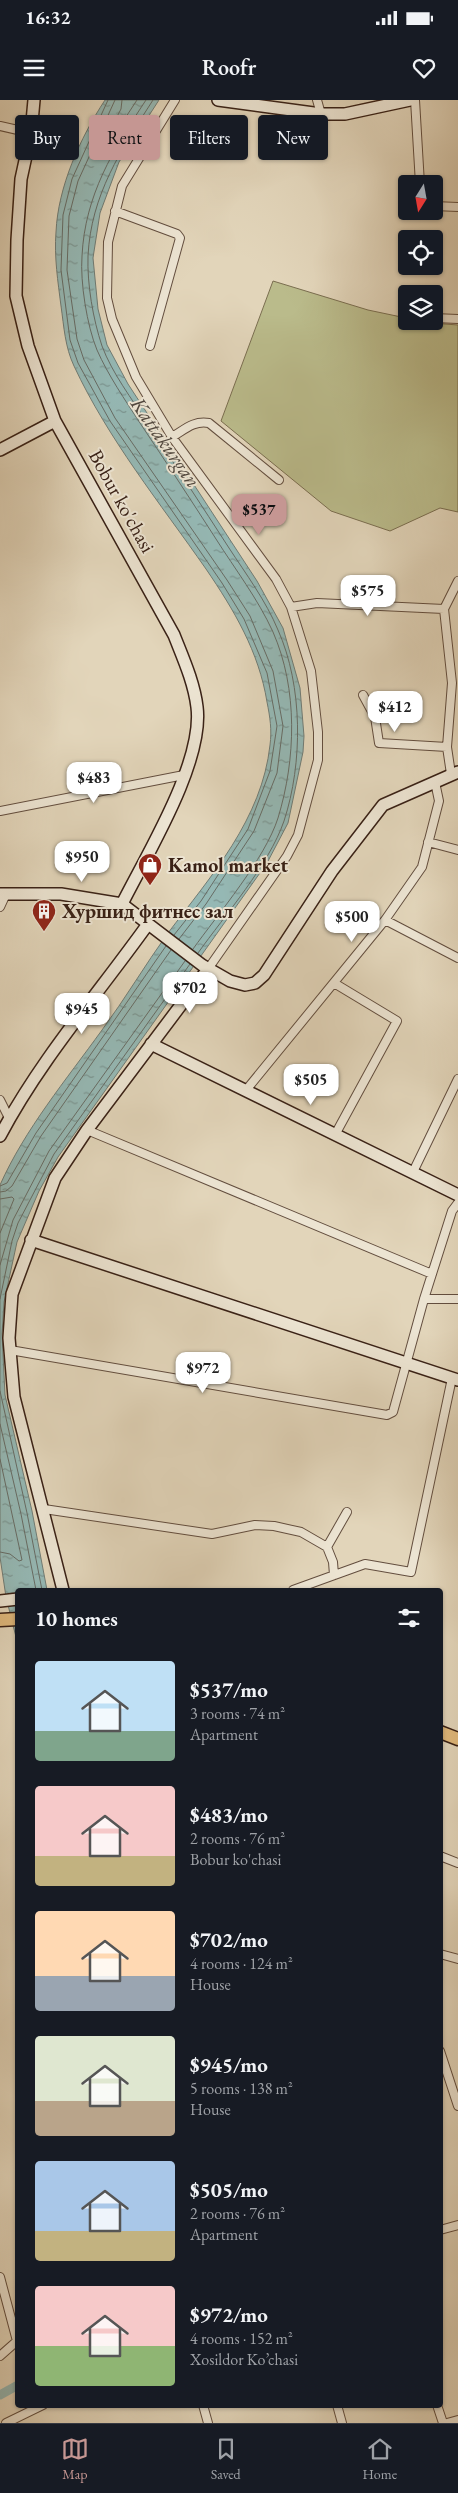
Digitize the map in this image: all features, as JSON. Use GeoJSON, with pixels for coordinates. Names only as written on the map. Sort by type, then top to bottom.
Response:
{"type":"FeatureCollection","features":[{"type":"Feature","properties":{"kind":"main road"},"geometry":{"type":"LineString","coordinates":[[0,1620],[15,1619]]}},
{"type":"Feature","properties":{"kind":"main road"},"geometry":{"type":"LineString","coordinates":[[443,1733],[458,1739]]}},
{"type":"Feature","properties":{"kind":"street","name":"Bobur ko'chasi"},"geometry":{"type":"LineString","coordinates":[[33,115],[34,100]]}},
{"type":"Feature","properties":{"kind":"street"},"geometry":{"type":"LineString","coordinates":[[62,1588],[50,1542],[44,1509],[14,1397],[10,1350],[12,1294],[55,1178],[87,1130],[287,856],[298,836],[318,760],[318,732],[311,671],[291,607],[276,579],[172,437],[136,377],[112,319],[107,298],[108,242],[122,186],[174,100]]}},
{"type":"Feature","properties":{"kind":"street"},"geometry":{"type":"LineString","coordinates":[[218,100],[321,114],[345,114],[410,100]]}},
{"type":"Feature","properties":{"kind":"street"},"geometry":{"type":"LineString","coordinates":[[317,100],[321,114]]}},
{"type":"Feature","properties":{"kind":"street"},"geometry":{"type":"LineString","coordinates":[[415,100],[419,175]]}},
{"type":"Feature","properties":{"kind":"street"},"geometry":{"type":"LineString","coordinates":[[0,126],[15,129]]}},
{"type":"Feature","properties":{"kind":"street","name":"Bobur ko'chasi"},"geometry":{"type":"LineString","coordinates":[[25,160],[21,178],[16,296],[32,362],[55,421],[174,635],[189,672],[197,708],[196,740],[179,789],[122,904]]}},
{"type":"Feature","properties":{"kind":"street"},"geometry":{"type":"LineString","coordinates":[[443,206],[458,207]]}},
{"type":"Feature","properties":{"kind":"street"},"geometry":{"type":"LineString","coordinates":[[115,211],[177,234],[180,238],[150,346]]}},
{"type":"Feature","properties":{"kind":"street"},"geometry":{"type":"LineString","coordinates":[[443,318],[458,319]]}},
{"type":"Feature","properties":{"kind":"street"},"geometry":{"type":"LineString","coordinates":[[0,450],[55,421]]}},
{"type":"Feature","properties":{"kind":"street"},"geometry":{"type":"LineString","coordinates":[[172,437],[201,421],[209,423],[280,480]]}},
{"type":"Feature","properties":{"kind":"street"},"geometry":{"type":"LineString","coordinates":[[0,907],[3,894],[61,894],[122,904],[205,967],[230,981],[245,985],[255,983],[264,975],[332,871],[383,805],[454,773],[447,747],[452,682],[444,609],[458,582]]}},
{"type":"Feature","properties":{"kind":"street"},"geometry":{"type":"LineString","coordinates":[[291,607],[317,603],[444,609]]}},
{"type":"Feature","properties":{"kind":"street"},"geometry":{"type":"LineString","coordinates":[[363,695],[375,716],[379,743],[447,747]]}},
{"type":"Feature","properties":{"kind":"street"},"geometry":{"type":"LineString","coordinates":[[0,811],[184,775]]}},
{"type":"Feature","properties":{"kind":"street"},"geometry":{"type":"LineString","coordinates":[[246,1089],[385,920],[422,867],[439,801],[435,782]]}},
{"type":"Feature","properties":{"kind":"street"},"geometry":{"type":"LineString","coordinates":[[428,842],[458,850]]}},
{"type":"Feature","properties":{"kind":"street"},"geometry":{"type":"LineString","coordinates":[[385,920],[458,958]]}},
{"type":"Feature","properties":{"kind":"street"},"geometry":{"type":"LineString","coordinates":[[0,1136],[66,1034],[148,924]]}},
{"type":"Feature","properties":{"kind":"street"},"geometry":{"type":"LineString","coordinates":[[334,983],[397,1021],[336,1133]]}},
{"type":"Feature","properties":{"kind":"street"},"geometry":{"type":"LineString","coordinates":[[151,1044],[336,1133],[458,1195]]}},
{"type":"Feature","properties":{"kind":"street"},"geometry":{"type":"LineString","coordinates":[[413,1172],[458,1078]]}},
{"type":"Feature","properties":{"kind":"street"},"geometry":{"type":"LineString","coordinates":[[0,1100],[10,1118]]}},
{"type":"Feature","properties":{"kind":"street"},"geometry":{"type":"LineString","coordinates":[[87,1130],[432,1274]]}},
{"type":"Feature","properties":{"kind":"street"},"geometry":{"type":"LineString","coordinates":[[10,1350],[387,1414],[393,1412],[408,1364],[424,1299],[452,1212],[458,1202]]}},
{"type":"Feature","properties":{"kind":"street"},"geometry":{"type":"LineString","coordinates":[[31,1240],[455,1379],[411,1572],[366,1564],[298,1588]]}},
{"type":"Feature","properties":{"kind":"street"},"geometry":{"type":"LineString","coordinates":[[424,1299],[458,1299]]}},
{"type":"Feature","properties":{"kind":"street"},"geometry":{"type":"LineString","coordinates":[[44,1509],[212,1534],[255,1525],[274,1526],[300,1532],[327,1547],[333,1562],[334,1575]]}},
{"type":"Feature","properties":{"kind":"street"},"geometry":{"type":"LineString","coordinates":[[327,1547],[347,1512]]}},
{"type":"Feature","properties":{"kind":"street"},"geometry":{"type":"LineString","coordinates":[[0,1601],[15,1599]]}},
{"type":"Feature","properties":{"kind":"street"},"geometry":{"type":"LineString","coordinates":[[443,1857],[458,1863]]}},
{"type":"Feature","properties":{"kind":"street"},"geometry":{"type":"LineString","coordinates":[[443,1955],[458,1959]]}},
{"type":"Feature","properties":{"kind":"street"},"geometry":{"type":"LineString","coordinates":[[443,2060],[458,2106]]}},
{"type":"Feature","properties":{"kind":"street"},"geometry":{"type":"LineString","coordinates":[[443,2229],[458,2226]]}},
{"type":"Feature","properties":{"kind":"street"},"geometry":{"type":"LineString","coordinates":[[0,2277],[15,2333]]}},
{"type":"Feature","properties":{"kind":"street"},"geometry":{"type":"LineString","coordinates":[[0,2356],[15,2343]]}},
{"type":"Feature","properties":{"kind":"street"},"geometry":{"type":"LineString","coordinates":[[6,2423],[37,2408]]}},
{"type":"Feature","properties":{"kind":"street"},"geometry":{"type":"LineString","coordinates":[[204,2408],[208,2423]]}},
{"type":"Feature","properties":{"kind":"street"},"geometry":{"type":"LineString","coordinates":[[338,2408],[342,2423]]}},
{"type":"Feature","properties":{"kind":"street"},"geometry":{"type":"LineString","coordinates":[[439,2408],[445,2423],[458,2420]]}},
{"type":"Feature","properties":{"kind":"green space"},"geometry":{"type":"Polygon","coordinates":[[[273,281],[368,310],[398,316],[398,330],[443,330],[443,324],[458,325],[458,512],[440,508],[390,531],[331,511],[221,421],[273,281]]]}},
{"type":"Feature","properties":{"kind":"water"},"geometry":{"type":"Polygon","coordinates":[[[105,100],[159,100],[149,115],[96,115],[105,100]]]}},
{"type":"Feature","properties":{"kind":"water"},"geometry":{"type":"Polygon","coordinates":[[[89,127],[89,160],[120,160],[100,213],[93,258],[98,309],[107,345],[128,384],[257,581],[283,628],[300,688],[304,736],[303,752],[288,823],[267,863],[58,1157],[39,1191],[17,1242],[4,1302],[2,1334],[5,1395],[32,1511],[47,1588],[15,1588],[15,1633],[6,1597],[0,1557],[0,1185],[21,1144],[47,1105],[168,933],[217,868],[246,822],[257,798],[265,772],[271,739],[270,718],[263,684],[252,649],[244,632],[206,569],[102,419],[74,366],[69,352],[64,329],[57,269],[56,241],[58,215],[66,180],[73,160],[79,160],[79,147],[89,127]]]}},
{"type":"Feature","properties":{"kind":"waterway","name":"Kattakurgan"},"geometry":{"type":"LineString","coordinates":[[0,2395],[15,2387]]}},
{"type":"Feature","properties":{"kind":"place","name":"Kamol market"},"geometry":{"type":"Point","coordinates":[150,886]}},
{"type":"Feature","properties":{"kind":"place","name":"Хуршид фитнес зал"},"geometry":{"type":"Point","coordinates":[44,932]}}]}
